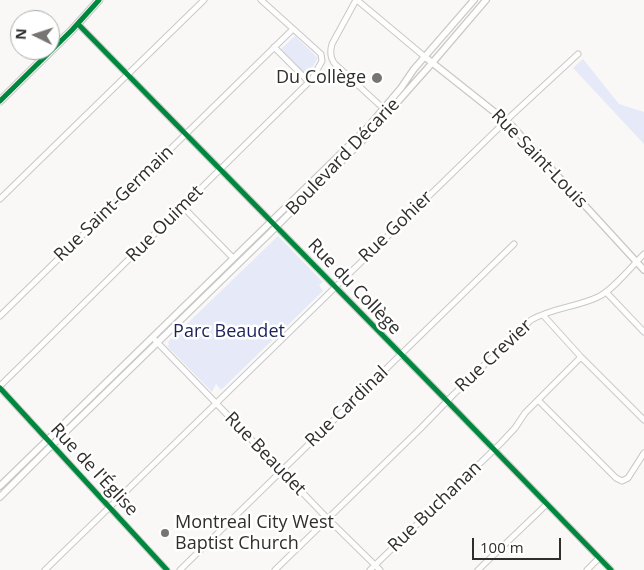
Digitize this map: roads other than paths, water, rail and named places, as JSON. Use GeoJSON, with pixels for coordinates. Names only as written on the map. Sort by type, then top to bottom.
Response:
{"type":"FeatureCollection","features":[{"type":"Feature","properties":{"kind":"main road"},"geometry":{"type":"LineString","coordinates":[[0,101],[78,24],[99,0]]}},
{"type":"Feature","properties":{"kind":"street"},"geometry":{"type":"LineString","coordinates":[[0,199],[204,0]]}},
{"type":"Feature","properties":{"kind":"street"},"geometry":{"type":"LineString","coordinates":[[261,0],[293,29]]}},
{"type":"Feature","properties":{"kind":"street"},"geometry":{"type":"LineString","coordinates":[[356,0],[332,44],[331,55],[335,64],[386,110]]}},
{"type":"Feature","properties":{"kind":"street","name":"Rue Saint-Louis"},"geometry":{"type":"LineString","coordinates":[[356,0],[506,120],[644,270]]}},
{"type":"Feature","properties":{"kind":"street","name":"Boulevard Décarie"},"geometry":{"type":"LineString","coordinates":[[0,486],[158,342],[370,133],[425,57],[474,0]]}},
{"type":"Feature","properties":{"kind":"street","name":"Boulevard Décarie"},"geometry":{"type":"LineString","coordinates":[[0,497],[49,442],[152,337],[433,62],[486,0]]}},
{"type":"Feature","properties":{"kind":"street","name":"Rue du Collège"},"geometry":{"type":"LineString","coordinates":[[78,24],[611,570]]}},
{"type":"Feature","properties":{"kind":"street","name":"Rue Saint-Germain"},"geometry":{"type":"LineString","coordinates":[[0,316],[293,29]]}},
{"type":"Feature","properties":{"kind":"street","name":"Rue Ouimet"},"geometry":{"type":"LineString","coordinates":[[0,387],[309,82],[321,64],[322,56],[293,29]]}},
{"type":"Feature","properties":{"kind":"street"},"geometry":{"type":"LineString","coordinates":[[274,47],[309,82]]}},
{"type":"Feature","properties":{"kind":"street","name":"Rue Gohier"},"geometry":{"type":"LineString","coordinates":[[45,570],[506,120],[578,54]]}},
{"type":"Feature","properties":{"kind":"street"},"geometry":{"type":"LineString","coordinates":[[183,207],[233,258]]}},
{"type":"Feature","properties":{"kind":"street","name":"Rue Cardinal"},"geometry":{"type":"LineString","coordinates":[[180,570],[514,244]]}},
{"type":"Feature","properties":{"kind":"street","name":"Rue Crevier"},"geometry":{"type":"LineString","coordinates":[[275,570],[531,320],[596,298],[606,292],[644,254]]}},
{"type":"Feature","properties":{"kind":"street"},"geometry":{"type":"LineString","coordinates":[[606,292],[644,332]]}},
{"type":"Feature","properties":{"kind":"street"},"geometry":{"type":"LineString","coordinates":[[543,315],[644,420]]}},
{"type":"Feature","properties":{"kind":"street","name":"Rue Beaudet"},"geometry":{"type":"LineString","coordinates":[[152,337],[327,518],[380,570]]}},
{"type":"Feature","properties":{"kind":"street","name":"Rue Buchanan"},"geometry":{"type":"LineString","coordinates":[[370,570],[510,434],[525,413],[582,357]]}},
{"type":"Feature","properties":{"kind":"street","name":"Rue de l'Église"},"geometry":{"type":"LineString","coordinates":[[0,387],[167,570]]}},
{"type":"Feature","properties":{"kind":"street"},"geometry":{"type":"LineString","coordinates":[[538,400],[616,478],[622,481],[628,478],[644,453]]}},
{"type":"Feature","properties":{"kind":"street"},"geometry":{"type":"LineString","coordinates":[[478,570],[547,504]]}},
{"type":"Feature","properties":{"kind":"street"},"geometry":{"type":"LineString","coordinates":[[587,570],[599,558]]}},
{"type":"Feature","properties":{"kind":"place","name":"Du Collège"},"geometry":{"type":"Point","coordinates":[377,78]}},
{"type":"Feature","properties":{"kind":"place","name":"Montreal City West Baptist Church"},"geometry":{"type":"Point","coordinates":[165,533]}},
{"type":"Feature","properties":{"kind":"park label","name":"Parc Beaudet"},"geometry":{"type":"Point","coordinates":[229,332]}}]}
